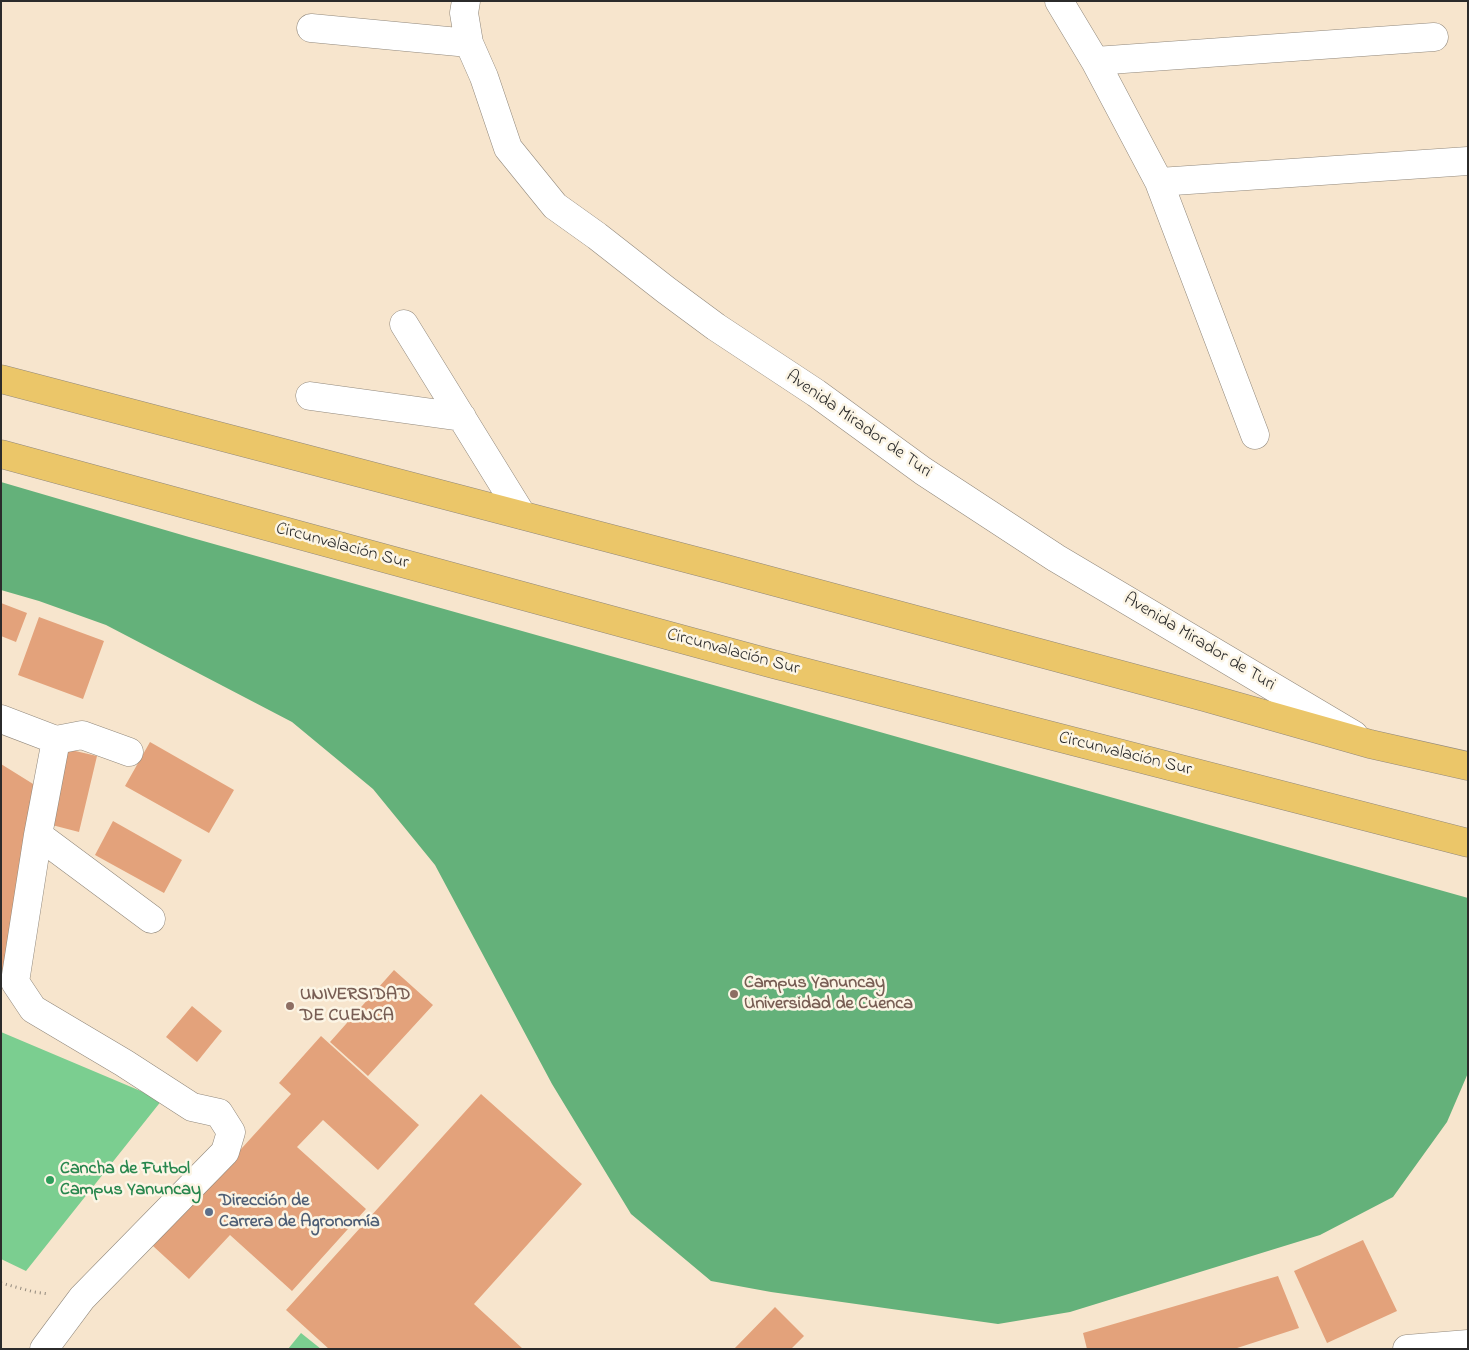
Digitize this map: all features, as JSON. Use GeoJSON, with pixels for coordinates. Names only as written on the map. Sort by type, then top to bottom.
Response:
{"type":"FeatureCollection","features":[{"type":"Feature","properties":{"kind":"highway"},"geometry":{"type":"LineString","coordinates":[[1,379],[522,515],[1204,697],[1370,744],[1468,766]]}},
{"type":"Feature","properties":{"kind":"highway","name":"Circunvalación Sur"},"geometry":{"type":"LineString","coordinates":[[1,454],[782,667],[1468,844]]}},
{"type":"Feature","properties":{"kind":"street","name":"Avenida Mirador de Turi"},"geometry":{"type":"LineString","coordinates":[[466,1],[464,13],[469,43],[484,77],[508,148],[555,206],[716,327],[823,398],[923,472],[1063,562],[1370,744]]}},
{"type":"Feature","properties":{"kind":"street"},"geometry":{"type":"LineString","coordinates":[[1059,1],[1095,61],[1159,182],[1254,434]]}},
{"type":"Feature","properties":{"kind":"street"},"geometry":{"type":"LineString","coordinates":[[310,28],[469,43]]}},
{"type":"Feature","properties":{"kind":"street"},"geometry":{"type":"LineString","coordinates":[[1095,61],[1434,37]]}},
{"type":"Feature","properties":{"kind":"street"},"geometry":{"type":"LineString","coordinates":[[1159,182],[1468,161]]}},
{"type":"Feature","properties":{"kind":"street"},"geometry":{"type":"LineString","coordinates":[[404,324],[522,515]]}},
{"type":"Feature","properties":{"kind":"street"},"geometry":{"type":"LineString","coordinates":[[310,396],[462,417]]}},
{"type":"Feature","properties":{"kind":"street"},"geometry":{"type":"LineString","coordinates":[[1,719],[56,740],[82,735],[129,752]]}},
{"type":"Feature","properties":{"kind":"street"},"geometry":{"type":"LineString","coordinates":[[44,1349],[82,1298],[225,1152],[231,1132],[219,1113],[192,1108],[124,1063],[33,1008],[15,982],[38,835],[56,740]]}},
{"type":"Feature","properties":{"kind":"street"},"geometry":{"type":"LineString","coordinates":[[38,835],[151,919]]}},
{"type":"Feature","properties":{"kind":"street"},"geometry":{"type":"LineString","coordinates":[[1407,1349],[1468,1344]]}},
{"type":"Feature","properties":{"kind":"path"},"geometry":{"type":"LineString","coordinates":[[1,1283],[34,1292],[82,1298]]}},
{"type":"Feature","properties":{"kind":"green space"},"geometry":{"type":"Polygon","coordinates":[[[1,482],[189,537],[1468,898],[1468,1073],[1447,1122],[1393,1197],[1320,1235],[1070,1312],[998,1324],[771,1292],[711,1281],[631,1214],[552,1084],[435,865],[373,789],[292,722],[106,625],[39,601],[1,590],[1,482]]]}},
{"type":"Feature","properties":{"kind":"green space","name":"Cancha de Futbol Campus Yanuncay"},"geometry":{"type":"Polygon","coordinates":[[[1,1032],[162,1100],[26,1271],[1,1259],[1,1032]]]}},
{"type":"Feature","properties":{"kind":"green space"},"geometry":{"type":"Polygon","coordinates":[[[301,1333],[321,1349],[288,1349],[301,1333]]]}},
{"type":"Feature","properties":{"kind":"building"},"geometry":{"type":"Polygon","coordinates":[[[1,603],[27,613],[16,642],[1,636],[1,603]]]}},
{"type":"Feature","properties":{"kind":"building"},"geometry":{"type":"Polygon","coordinates":[[[39,617],[104,641],[83,699],[18,675],[39,617]]]}},
{"type":"Feature","properties":{"kind":"building"},"geometry":{"type":"Polygon","coordinates":[[[150,742],[234,790],[209,833],[125,786],[150,742]]]}},
{"type":"Feature","properties":{"kind":"building"},"geometry":{"type":"Polygon","coordinates":[[[58,747],[97,756],[79,832],[52,825],[62,785],[50,782],[58,747]]]}},
{"type":"Feature","properties":{"kind":"building"},"geometry":{"type":"Polygon","coordinates":[[[1,764],[46,792],[6,990],[1,988],[1,764]]]}},
{"type":"Feature","properties":{"kind":"building"},"geometry":{"type":"Polygon","coordinates":[[[113,821],[182,860],[164,893],[95,855],[113,821]]]}},
{"type":"Feature","properties":{"kind":"building"},"geometry":{"type":"Polygon","coordinates":[[[394,970],[433,1005],[368,1076],[330,1042],[394,970]]]}},
{"type":"Feature","properties":{"kind":"building"},"geometry":{"type":"Polygon","coordinates":[[[192,1006],[222,1031],[197,1062],[166,1037],[192,1006]]]}},
{"type":"Feature","properties":{"kind":"building"},"geometry":{"type":"Polygon","coordinates":[[[321,1036],[419,1125],[378,1170],[323,1120],[297,1147],[366,1209],[292,1291],[230,1235],[189,1279],[153,1246],[291,1094],[279,1083],[321,1036]]]}},
{"type":"Feature","properties":{"kind":"building"},"geometry":{"type":"Polygon","coordinates":[[[481,1094],[582,1184],[474,1304],[523,1349],[329,1349],[286,1310],[481,1094]]]}},
{"type":"Feature","properties":{"kind":"building"},"geometry":{"type":"Polygon","coordinates":[[[1363,1240],[1397,1311],[1327,1343],[1294,1271],[1363,1240]]]}},
{"type":"Feature","properties":{"kind":"building"},"geometry":{"type":"Polygon","coordinates":[[[1278,1276],[1299,1328],[1234,1349],[1087,1349],[1083,1333],[1278,1276]]]}},
{"type":"Feature","properties":{"kind":"building"},"geometry":{"type":"Polygon","coordinates":[[[775,1307],[804,1336],[791,1349],[734,1349],[775,1307]]]}},
{"type":"Feature","properties":{"kind":"place","name":"Campus Yanuncay Universidad de Cuenca"},"geometry":{"type":"Point","coordinates":[734,994]}},
{"type":"Feature","properties":{"kind":"place","name":"UNIVERSIDAD DE CUENCA"},"geometry":{"type":"Point","coordinates":[290,1006]}},
{"type":"Feature","properties":{"kind":"place","name":"Cancha de Futbol Campus Yanuncay"},"geometry":{"type":"Point","coordinates":[50,1180]}},
{"type":"Feature","properties":{"kind":"place","name":"Dirección de Carrera de Agronomía"},"geometry":{"type":"Point","coordinates":[209,1212]}}]}
